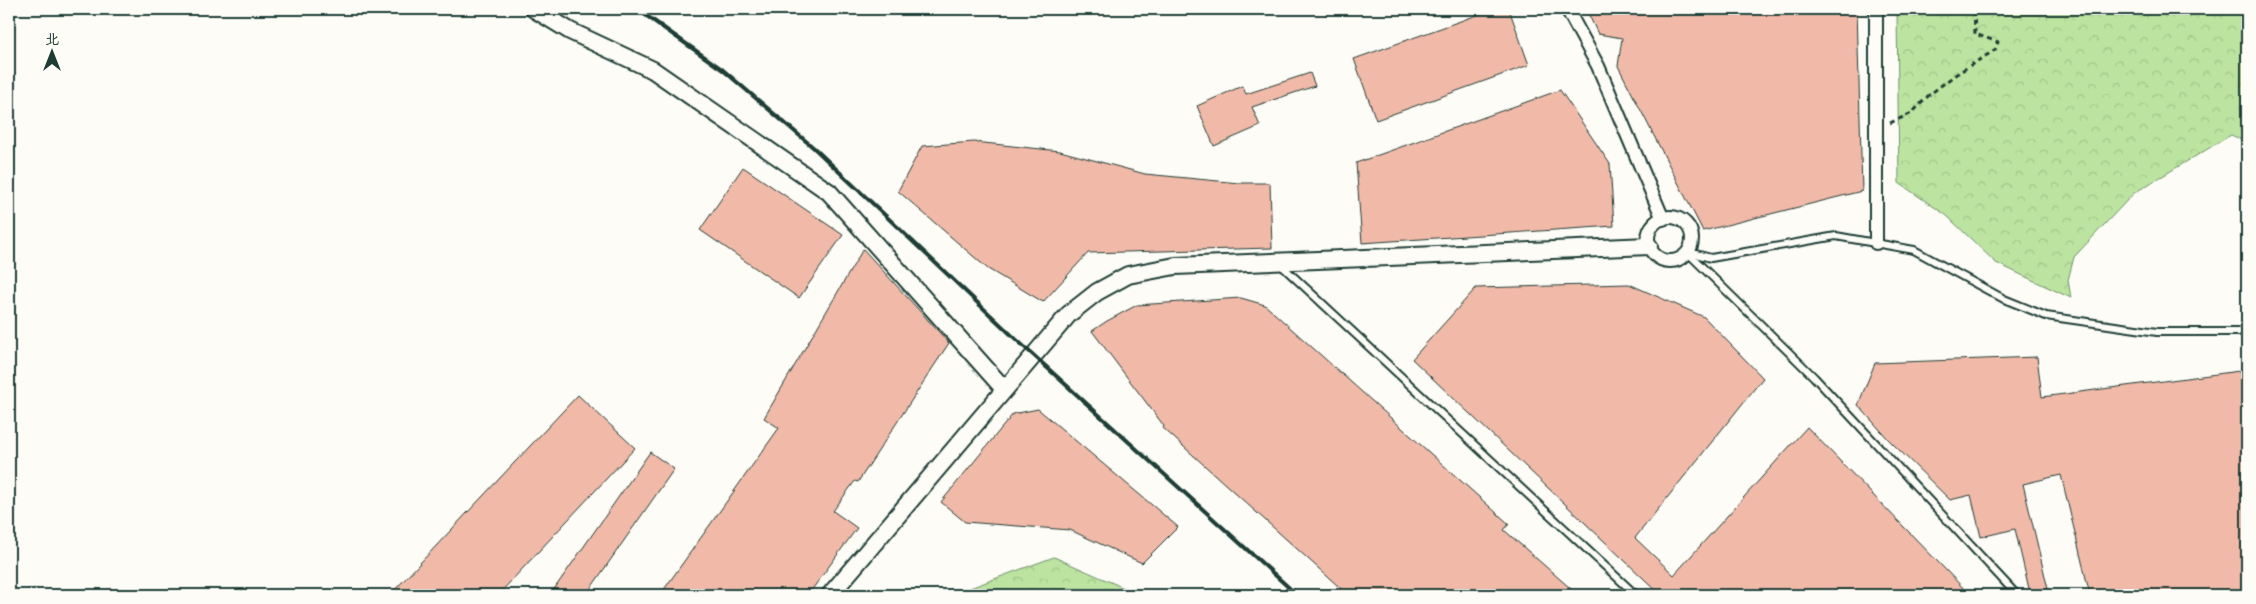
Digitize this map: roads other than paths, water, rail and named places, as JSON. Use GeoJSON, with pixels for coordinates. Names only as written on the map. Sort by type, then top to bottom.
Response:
{"type":"FeatureCollection","features":[{"type":"Feature","properties":{"kind":"street"},"geometry":{"type":"LineString","coordinates":[[534,9],[570,31],[653,70],[829,192],[1004,389]]}},
{"type":"Feature","properties":{"kind":"street"},"geometry":{"type":"LineString","coordinates":[[1567,9],[1598,66],[1663,219]]}},
{"type":"Feature","properties":{"kind":"street"},"geometry":{"type":"LineString","coordinates":[[1876,9],[1876,243]]}},
{"type":"Feature","properties":{"kind":"street"},"geometry":{"type":"LineString","coordinates":[[1676,218],[1688,226],[1692,239],[1688,252],[1677,260],[1670,261],[1657,257],[1649,246],[1648,240],[1652,227],[1663,219],[1676,218]]}},
{"type":"Feature","properties":{"kind":"street"},"geometry":{"type":"LineString","coordinates":[[830,595],[1069,314],[1097,292],[1128,275],[1175,266],[1649,246]]}},
{"type":"Feature","properties":{"kind":"lane"},"geometry":{"type":"LineString","coordinates":[[1688,252],[1711,258],[1836,236],[1914,250],[2004,299],[2046,316],[2158,332],[2238,332],[2247,329]]}},
{"type":"Feature","properties":{"kind":"lane"},"geometry":{"type":"LineString","coordinates":[[1688,252],[1814,377],[2017,595]]}},
{"type":"Feature","properties":{"kind":"lane"},"geometry":{"type":"LineString","coordinates":[[1278,262],[1636,595]]}},
{"type":"Feature","properties":{"kind":"railway"},"geometry":{"type":"LineString","coordinates":[[637,9],[723,70],[814,148],[1020,343],[1297,595]]}}]}
